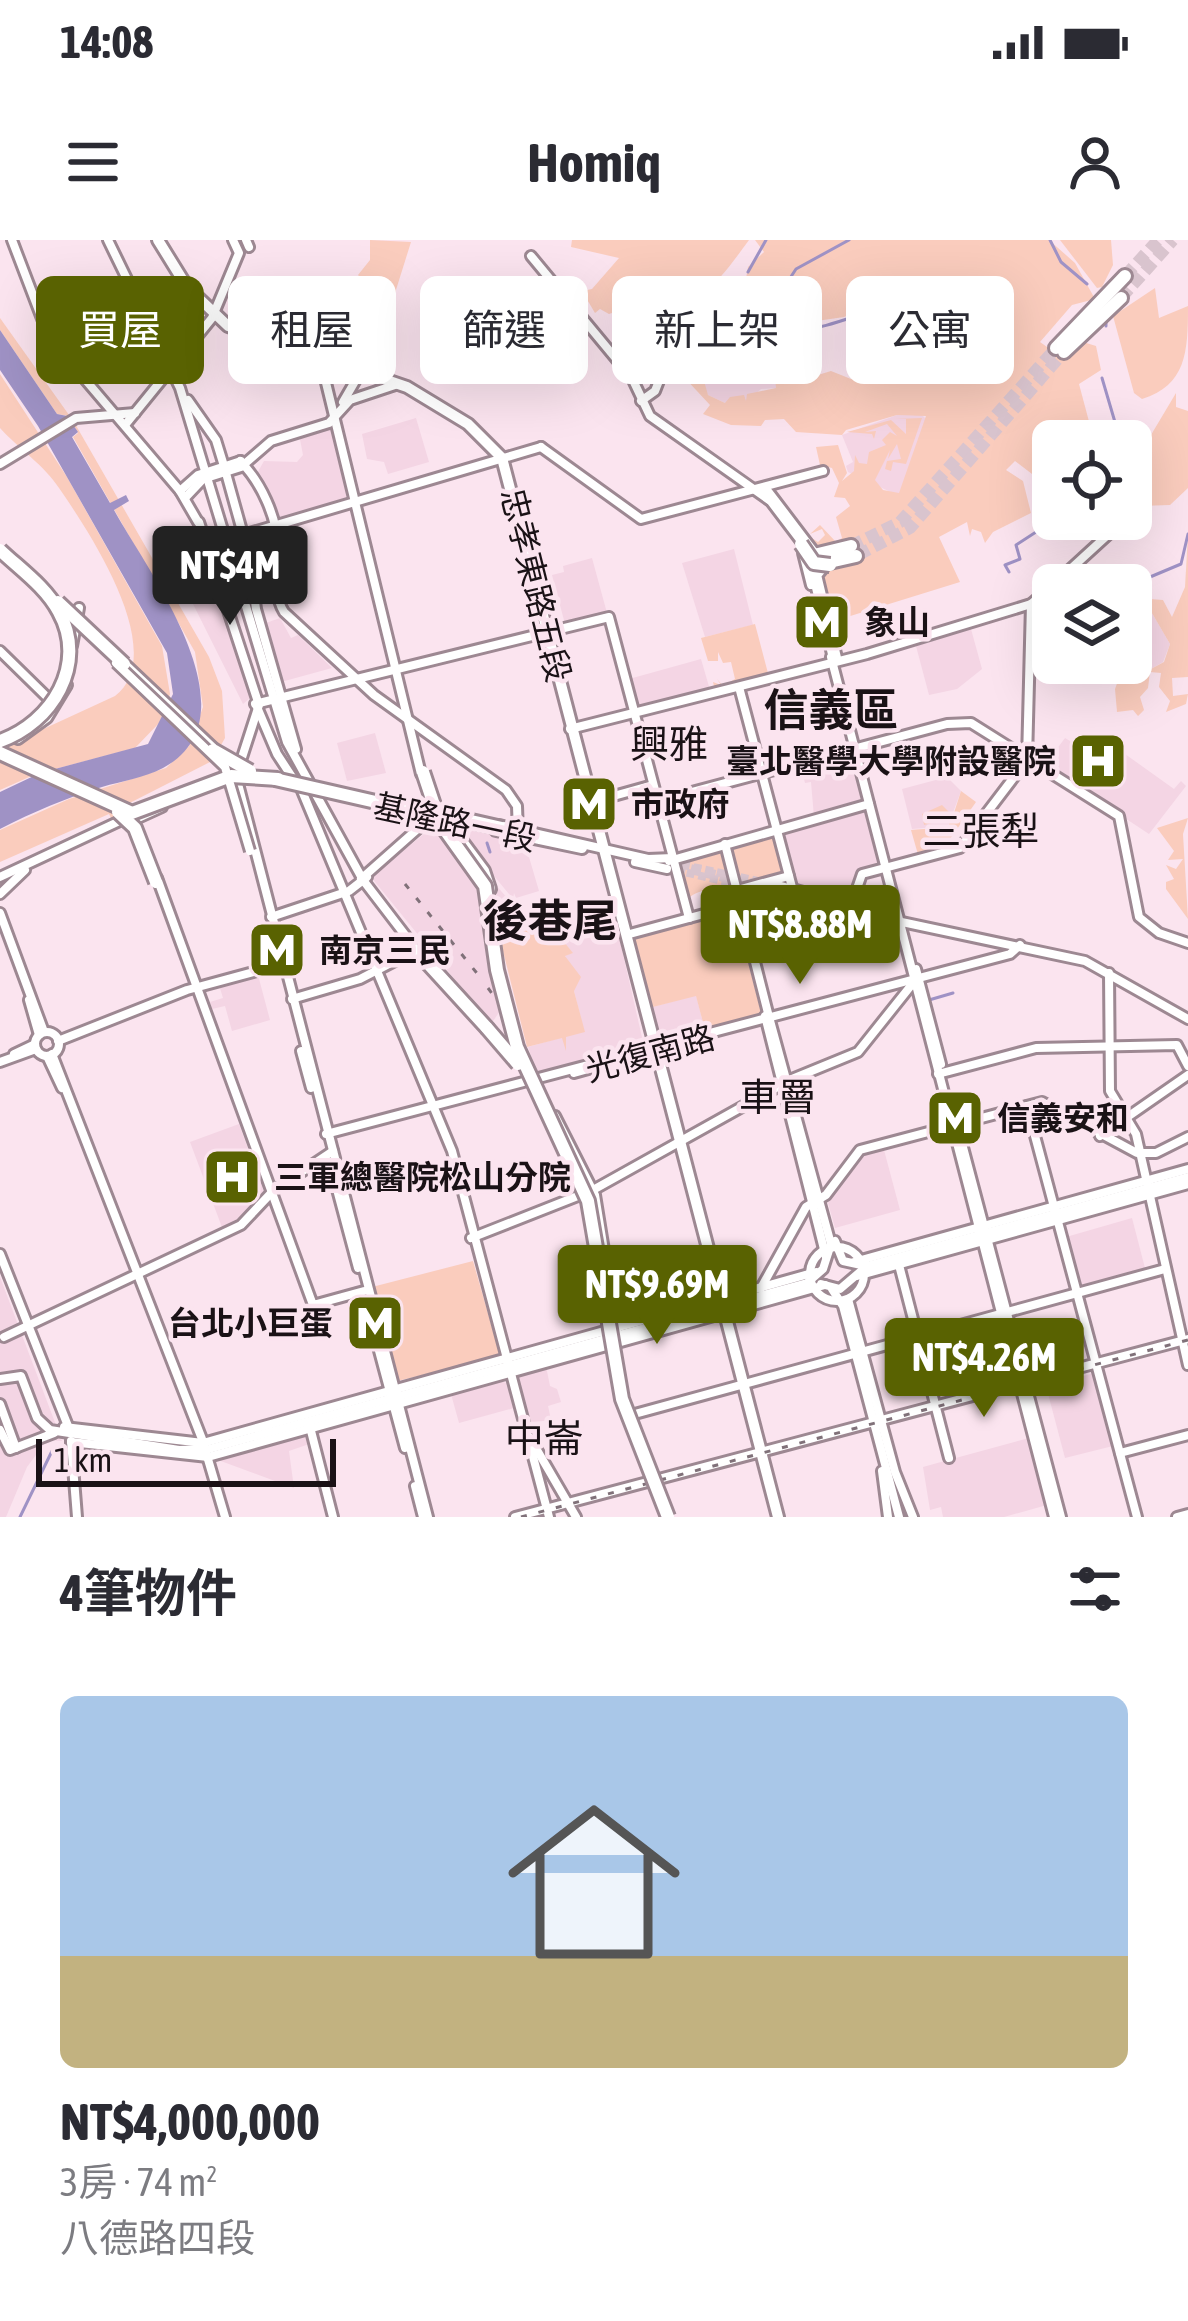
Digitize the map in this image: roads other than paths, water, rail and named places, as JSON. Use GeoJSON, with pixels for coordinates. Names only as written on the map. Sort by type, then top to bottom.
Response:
{"type":"FeatureCollection","features":[{"type":"Feature","properties":{"kind":"highway"},"geometry":{"type":"LineString","coordinates":[[1060,350],[1117,296],[1125,277]]}},
{"type":"Feature","properties":{"kind":"highway"},"geometry":{"type":"LineString","coordinates":[[762,491],[787,517],[814,563],[844,555]]}},
{"type":"Feature","properties":{"kind":"highway"},"geometry":{"type":"LineString","coordinates":[[762,491],[809,552],[844,555]]}},
{"type":"Feature","properties":{"kind":"highway"},"geometry":{"type":"LineString","coordinates":[[816,600],[812,570],[844,555]]}},
{"type":"Feature","properties":{"kind":"highway"},"geometry":{"type":"LineString","coordinates":[[835,663],[815,578],[819,566],[844,555]]}},
{"type":"Feature","properties":{"kind":"highway"},"geometry":{"type":"LineString","coordinates":[[6,556],[119,663]]}},
{"type":"Feature","properties":{"kind":"highway"},"geometry":{"type":"LineString","coordinates":[[6,556],[212,751],[275,779]]}},
{"type":"Feature","properties":{"kind":"highway"},"geometry":{"type":"LineString","coordinates":[[6,556],[56,614],[67,651],[62,679],[48,705],[9,739]]}},
{"type":"Feature","properties":{"kind":"highway"},"geometry":{"type":"LineString","coordinates":[[60,693],[21,739],[21,752],[135,820]]}},
{"type":"Feature","properties":{"kind":"highway"},"geometry":{"type":"LineString","coordinates":[[9,739],[38,766]]}},
{"type":"Feature","properties":{"kind":"highway"},"geometry":{"type":"LineString","coordinates":[[9,739],[136,828],[156,884]]}},
{"type":"Feature","properties":{"kind":"highway"},"geometry":{"type":"LineString","coordinates":[[422,768],[434,810],[485,881],[497,970],[531,1080],[574,1163],[604,1262]]}},
{"type":"Feature","properties":{"kind":"highway"},"geometry":{"type":"LineString","coordinates":[[135,820],[225,773],[275,779],[515,831]]}},
{"type":"Feature","properties":{"kind":"highway"},"geometry":{"type":"LineString","coordinates":[[135,820],[229,774]]}},
{"type":"Feature","properties":{"kind":"highway"},"geometry":{"type":"LineString","coordinates":[[107,805],[142,812],[231,776],[275,779]]}},
{"type":"Feature","properties":{"kind":"highway"},"geometry":{"type":"LineString","coordinates":[[349,795],[430,813],[485,881]]}},
{"type":"Feature","properties":{"kind":"highway"},"geometry":{"type":"LineString","coordinates":[[349,795],[452,824],[485,881],[501,977],[522,1054],[589,1186],[628,1411],[670,1517]]}},
{"type":"Feature","properties":{"kind":"highway"},"geometry":{"type":"LineString","coordinates":[[420,952],[531,1080],[574,1163],[592,1214],[624,1410],[670,1517]]}},
{"type":"Feature","properties":{"kind":"main road"},"geometry":{"type":"LineString","coordinates":[[156,240],[212,317]]}},
{"type":"Feature","properties":{"kind":"main road","name":"忠孝東路五段"},"geometry":{"type":"LineString","coordinates":[[212,317],[228,327]]}},
{"type":"Feature","properties":{"kind":"main road","name":"忠孝東路五段"},"geometry":{"type":"LineString","coordinates":[[391,384],[468,427],[501,460],[592,802],[593,849]]}},
{"type":"Feature","properties":{"kind":"main road","name":"忠孝東路五段"},"geometry":{"type":"LineString","coordinates":[[572,732],[593,849]]}},
{"type":"Feature","properties":{"kind":"main road","name":"基隆路一段"},"geometry":{"type":"LineString","coordinates":[[430,813],[452,824],[515,831]]}},
{"type":"Feature","properties":{"kind":"main road"},"geometry":{"type":"LineString","coordinates":[[515,831],[593,849],[624,935],[776,1517]]}},
{"type":"Feature","properties":{"kind":"main road"},"geometry":{"type":"LineString","coordinates":[[798,895],[881,914]]}},
{"type":"Feature","properties":{"kind":"street"},"geometry":{"type":"LineString","coordinates":[[12,240],[49,337],[183,495],[199,522],[256,705],[270,735],[363,878],[531,1080]]}},
{"type":"Feature","properties":{"kind":"street"},"geometry":{"type":"LineString","coordinates":[[109,240],[126,276]]}},
{"type":"Feature","properties":{"kind":"street"},"geometry":{"type":"LineString","coordinates":[[204,327],[239,253],[233,240]]}},
{"type":"Feature","properties":{"kind":"street"},"geometry":{"type":"LineString","coordinates":[[642,400],[635,376],[545,265],[531,256],[619,362],[650,416],[762,491],[793,531],[835,663],[1058,1517]]}},
{"type":"Feature","properties":{"kind":"street"},"geometry":{"type":"LineString","coordinates":[[0,464],[76,418],[122,421],[135,413],[158,384]]}},
{"type":"Feature","properties":{"kind":"street"},"geometry":{"type":"LineString","coordinates":[[176,384],[305,785]]}},
{"type":"Feature","properties":{"kind":"street"},"geometry":{"type":"LineString","coordinates":[[181,384],[214,435],[244,536],[277,701],[280,731],[270,735]]}},
{"type":"Feature","properties":{"kind":"street"},"geometry":{"type":"LineString","coordinates":[[269,918],[345,892],[430,813],[325,384]]}},
{"type":"Feature","properties":{"kind":"street"},"geometry":{"type":"LineString","coordinates":[[183,495],[207,474],[242,464],[268,437],[333,419],[354,384]]}},
{"type":"Feature","properties":{"kind":"street"},"geometry":{"type":"LineString","coordinates":[[348,396],[391,384]]}},
{"type":"Feature","properties":{"kind":"street"},"geometry":{"type":"LineString","coordinates":[[348,396],[391,384]]}},
{"type":"Feature","properties":{"kind":"street"},"geometry":{"type":"LineString","coordinates":[[642,400],[659,384]]}},
{"type":"Feature","properties":{"kind":"street"},"geometry":{"type":"LineString","coordinates":[[103,417],[104,402]]}},
{"type":"Feature","properties":{"kind":"street"},"geometry":{"type":"LineString","coordinates":[[209,547],[541,449],[640,519],[762,491],[823,471]]}},
{"type":"Feature","properties":{"kind":"street"},"geometry":{"type":"LineString","coordinates":[[242,464],[273,527],[278,610],[356,681],[509,792],[515,831]]}},
{"type":"Feature","properties":{"kind":"street"},"geometry":{"type":"LineString","coordinates":[[1076,564],[1102,540]]}},
{"type":"Feature","properties":{"kind":"street"},"geometry":{"type":"LineString","coordinates":[[6,556],[78,619],[88,637],[99,644]]}},
{"type":"Feature","properties":{"kind":"street"},"geometry":{"type":"LineString","coordinates":[[6,556],[224,761],[252,855]]}},
{"type":"Feature","properties":{"kind":"street"},"geometry":{"type":"LineString","coordinates":[[819,583],[835,663]]}},
{"type":"Feature","properties":{"kind":"street"},"geometry":{"type":"LineString","coordinates":[[572,732],[1031,606],[1027,758],[960,848],[859,876],[852,903]]}},
{"type":"Feature","properties":{"kind":"street"},"geometry":{"type":"LineString","coordinates":[[256,705],[609,617],[658,801],[669,861],[689,918]]}},
{"type":"Feature","properties":{"kind":"street"},"geometry":{"type":"LineString","coordinates":[[9,739],[57,706],[78,619]]}},
{"type":"Feature","properties":{"kind":"street"},"geometry":{"type":"LineString","coordinates":[[61,625],[69,653]]}},
{"type":"Feature","properties":{"kind":"street"},"geometry":{"type":"LineString","coordinates":[[9,739],[56,693],[76,639],[88,637]]}},
{"type":"Feature","properties":{"kind":"street"},"geometry":{"type":"LineString","coordinates":[[0,651],[60,693]]}},
{"type":"Feature","properties":{"kind":"street"},"geometry":{"type":"LineString","coordinates":[[740,689],[798,895]]}},
{"type":"Feature","properties":{"kind":"street"},"geometry":{"type":"LineString","coordinates":[[256,705],[229,774],[326,1136]]}},
{"type":"Feature","properties":{"kind":"street"},"geometry":{"type":"LineString","coordinates":[[9,739],[38,713]]}},
{"type":"Feature","properties":{"kind":"street"},"geometry":{"type":"LineString","coordinates":[[277,715],[458,1170],[471,1238],[527,1440],[576,1517]]}},
{"type":"Feature","properties":{"kind":"street"},"geometry":{"type":"LineString","coordinates":[[658,801],[962,721],[981,727],[1119,817],[1138,917],[1159,933],[1188,943]]}},
{"type":"Feature","properties":{"kind":"street"},"geometry":{"type":"LineString","coordinates":[[857,748],[887,866]]}},
{"type":"Feature","properties":{"kind":"street","name":"基隆路一段"},"geometry":{"type":"LineString","coordinates":[[229,774],[349,795]]}},
{"type":"Feature","properties":{"kind":"street"},"geometry":{"type":"LineString","coordinates":[[592,802],[653,785]]}},
{"type":"Feature","properties":{"kind":"street"},"geometry":{"type":"LineString","coordinates":[[635,862],[669,861],[870,806]]}},
{"type":"Feature","properties":{"kind":"street","name":"基隆路一段"},"geometry":{"type":"LineString","coordinates":[[430,813],[515,831]]}},
{"type":"Feature","properties":{"kind":"street"},"geometry":{"type":"LineString","coordinates":[[0,879],[135,820]]}},
{"type":"Feature","properties":{"kind":"street"},"geometry":{"type":"LineString","coordinates":[[0,879],[135,820]]}},
{"type":"Feature","properties":{"kind":"street"},"geometry":{"type":"LineString","coordinates":[[135,820],[313,1305],[364,1291]]}},
{"type":"Feature","properties":{"kind":"street"},"geometry":{"type":"LineString","coordinates":[[135,820],[193,988]]}},
{"type":"Feature","properties":{"kind":"street"},"geometry":{"type":"LineString","coordinates":[[725,844],[742,889],[741,904],[830,1249],[821,1285]]}},
{"type":"Feature","properties":{"kind":"street"},"geometry":{"type":"LineString","coordinates":[[593,849],[647,857]]}},
{"type":"Feature","properties":{"kind":"street"},"geometry":{"type":"LineString","coordinates":[[593,849],[669,861]]}},
{"type":"Feature","properties":{"kind":"street"},"geometry":{"type":"LineString","coordinates":[[0,895],[25,870]]}},
{"type":"Feature","properties":{"kind":"street"},"geometry":{"type":"LineString","coordinates":[[742,889],[789,876]]}},
{"type":"Feature","properties":{"kind":"street"},"geometry":{"type":"LineString","coordinates":[[774,884],[798,895]]}},
{"type":"Feature","properties":{"kind":"street"},"geometry":{"type":"LineString","coordinates":[[763,890],[852,903],[901,919],[1085,961],[1188,1017]]}},
{"type":"Feature","properties":{"kind":"street"},"geometry":{"type":"LineString","coordinates":[[624,935],[741,904]]}},
{"type":"Feature","properties":{"kind":"street"},"geometry":{"type":"LineString","coordinates":[[0,917],[203,1450],[222,1517]]}},
{"type":"Feature","properties":{"kind":"street"},"geometry":{"type":"LineString","coordinates":[[1022,949],[1093,960],[1188,1017]]}},
{"type":"Feature","properties":{"kind":"street","name":"光復南路"},"geometry":{"type":"LineString","coordinates":[[531,1080],[1022,949]]}},
{"type":"Feature","properties":{"kind":"street"},"geometry":{"type":"LineString","coordinates":[[292,999],[420,952]]}},
{"type":"Feature","properties":{"kind":"street"},"geometry":{"type":"LineString","coordinates":[[420,952],[531,1080],[588,1191],[623,1396],[670,1517]]}},
{"type":"Feature","properties":{"kind":"street"},"geometry":{"type":"LineString","coordinates":[[0,1061],[193,988],[281,964]]}},
{"type":"Feature","properties":{"kind":"street"},"geometry":{"type":"LineString","coordinates":[[281,964],[394,1397]]}},
{"type":"Feature","properties":{"kind":"street"},"geometry":{"type":"LineString","coordinates":[[1109,973],[1112,1099],[1141,1156],[1188,1365]]}},
{"type":"Feature","properties":{"kind":"street"},"geometry":{"type":"LineString","coordinates":[[471,1238],[588,1191],[786,1081],[857,1052],[917,980]]}},
{"type":"Feature","properties":{"kind":"street"},"geometry":{"type":"LineString","coordinates":[[941,1073],[1036,1048],[1177,1046],[1188,1073],[1100,1136]]}},
{"type":"Feature","properties":{"kind":"street","name":"光復南路"},"geometry":{"type":"LineString","coordinates":[[326,1136],[652,1050]]}},
{"type":"Feature","properties":{"kind":"street"},"geometry":{"type":"LineString","coordinates":[[763,1287],[818,1202],[861,1153],[1043,1102],[1141,1156],[1188,1138]]}},
{"type":"Feature","properties":{"kind":"street"},"geometry":{"type":"LineString","coordinates":[[1028,1107],[1137,1517]]}},
{"type":"Feature","properties":{"kind":"street"},"geometry":{"type":"LineString","coordinates":[[548,1112],[588,1191]]}},
{"type":"Feature","properties":{"kind":"street"},"geometry":{"type":"LineString","coordinates":[[4,1336],[241,1225],[271,1193],[330,1153]]}},
{"type":"Feature","properties":{"kind":"street"},"geometry":{"type":"LineString","coordinates":[[330,1153],[425,1517]]}},
{"type":"Feature","properties":{"kind":"street"},"geometry":{"type":"LineString","coordinates":[[1148,1188],[1188,1177]]}},
{"type":"Feature","properties":{"kind":"street"},"geometry":{"type":"LineString","coordinates":[[35,1414],[50,1430],[69,1433],[203,1450],[248,1442],[720,1307],[821,1285],[1188,1177]]}},
{"type":"Feature","properties":{"kind":"street"},"geometry":{"type":"LineString","coordinates":[[830,1249],[859,1272],[899,1265],[983,1234]]}},
{"type":"Feature","properties":{"kind":"street"},"geometry":{"type":"LineString","coordinates":[[821,1285],[830,1249]]}},
{"type":"Feature","properties":{"kind":"street"},"geometry":{"type":"LineString","coordinates":[[830,1249],[859,1272],[860,1289],[844,1301]]}},
{"type":"Feature","properties":{"kind":"street"},"geometry":{"type":"LineString","coordinates":[[0,1254],[24,1327]]}},
{"type":"Feature","properties":{"kind":"street"},"geometry":{"type":"LineString","coordinates":[[825,1266],[846,1262],[859,1272]]}},
{"type":"Feature","properties":{"kind":"street"},"geometry":{"type":"LineString","coordinates":[[899,1265],[949,1457]]}},
{"type":"Feature","properties":{"kind":"street"},"geometry":{"type":"LineString","coordinates":[[821,1285],[825,1266]]}},
{"type":"Feature","properties":{"kind":"street"},"geometry":{"type":"LineString","coordinates":[[0,1267],[69,1433],[74,1517]]}},
{"type":"Feature","properties":{"kind":"street"},"geometry":{"type":"LineString","coordinates":[[632,1415],[1166,1269]]}},
{"type":"Feature","properties":{"kind":"street"},"geometry":{"type":"LineString","coordinates":[[844,1301],[859,1272]]}},
{"type":"Feature","properties":{"kind":"street"},"geometry":{"type":"LineString","coordinates":[[821,1285],[844,1301]]}},
{"type":"Feature","properties":{"kind":"street"},"geometry":{"type":"LineString","coordinates":[[0,1430],[6,1448],[15,1449],[50,1433],[69,1433],[203,1450],[720,1307],[763,1287],[821,1285],[844,1301],[901,1517]]}},
{"type":"Feature","properties":{"kind":"street"},"geometry":{"type":"LineString","coordinates":[[531,1517],[1186,1342]]}},
{"type":"Feature","properties":{"kind":"street"},"geometry":{"type":"LineString","coordinates":[[0,1379],[21,1376],[35,1414],[36,1442]]}},
{"type":"Feature","properties":{"kind":"street"},"geometry":{"type":"LineString","coordinates":[[623,1396],[640,1445]]}},
{"type":"Feature","properties":{"kind":"street"},"geometry":{"type":"LineString","coordinates":[[0,1404],[15,1449]]}},
{"type":"Feature","properties":{"kind":"street"},"geometry":{"type":"LineString","coordinates":[[0,1418],[15,1449]]}},
{"type":"Feature","properties":{"kind":"street"},"geometry":{"type":"LineString","coordinates":[[310,1421],[333,1517]]}},
{"type":"Feature","properties":{"kind":"street"},"geometry":{"type":"LineString","coordinates":[[876,1424],[901,1517]]}},
{"type":"Feature","properties":{"kind":"street"},"geometry":{"type":"LineString","coordinates":[[876,1424],[888,1517]]}},
{"type":"Feature","properties":{"kind":"street"},"geometry":{"type":"LineString","coordinates":[[876,1424],[913,1517]]}},
{"type":"Feature","properties":{"kind":"street"},"geometry":{"type":"LineString","coordinates":[[524,1426],[548,1514]]}},
{"type":"Feature","properties":{"kind":"street"},"geometry":{"type":"LineString","coordinates":[[248,1442],[266,1429]]}},
{"type":"Feature","properties":{"kind":"street"},"geometry":{"type":"LineString","coordinates":[[1120,1453],[1188,1435]]}},
{"type":"Feature","properties":{"kind":"street"},"geometry":{"type":"LineString","coordinates":[[884,1463],[884,1476]]}},
{"type":"Feature","properties":{"kind":"street"},"geometry":{"type":"LineString","coordinates":[[515,1517],[548,1514]]}},
{"type":"Feature","properties":{"kind":"street"},"geometry":{"type":"LineString","coordinates":[[1177,1517],[1188,1514]]}},
{"type":"Feature","properties":{"kind":"waterway"},"geometry":{"type":"LineString","coordinates":[[748,272],[766,240]]}},
{"type":"Feature","properties":{"kind":"waterway"},"geometry":{"type":"LineString","coordinates":[[791,276],[849,240]]}},
{"type":"Feature","properties":{"kind":"waterway"},"geometry":{"type":"LineString","coordinates":[[1050,240],[1061,262],[1087,284]]}},
{"type":"Feature","properties":{"kind":"waterway"},"geometry":{"type":"LineString","coordinates":[[1106,316],[1106,326]]}},
{"type":"Feature","properties":{"kind":"waterway"},"geometry":{"type":"LineString","coordinates":[[822,326],[846,319]]}},
{"type":"Feature","properties":{"kind":"waterway"},"geometry":{"type":"LineString","coordinates":[[1102,378],[1114,420]]}},
{"type":"Feature","properties":{"kind":"waterway"},"geometry":{"type":"LineString","coordinates":[[1152,576],[1181,564],[1188,534]]}},
{"type":"Feature","properties":{"kind":"waterway"},"geometry":{"type":"LineString","coordinates":[[1009,572],[1005,565],[1020,559],[1016,545],[1032,535]]}},
{"type":"Feature","properties":{"kind":"waterway"},"geometry":{"type":"LineString","coordinates":[[487,843],[490,852]]}},
{"type":"Feature","properties":{"kind":"waterway"},"geometry":{"type":"LineString","coordinates":[[929,1000],[953,993]]}},
{"type":"Feature","properties":{"kind":"waterway"},"geometry":{"type":"LineString","coordinates":[[20,1517],[52,1451]]}},
{"type":"Feature","properties":{"kind":"tunnel"},"geometry":{"type":"LineString","coordinates":[[1125,276],[1158,240]]}},
{"type":"Feature","properties":{"kind":"tunnel"},"geometry":{"type":"LineString","coordinates":[[1121,298],[1173,240]]}},
{"type":"Feature","properties":{"kind":"tunnel"},"geometry":{"type":"LineString","coordinates":[[851,546],[900,522],[1056,348]]}},
{"type":"Feature","properties":{"kind":"tunnel"},"geometry":{"type":"LineString","coordinates":[[858,555],[910,528],[1064,352]]}},
{"type":"Feature","properties":{"kind":"tunnel"},"geometry":{"type":"LineString","coordinates":[[647,859],[793,893]]}},
{"type":"Feature","properties":{"kind":"tunnel"},"geometry":{"type":"LineString","coordinates":[[670,862],[767,883]]}},
{"type":"Feature","properties":{"kind":"tunnel"},"geometry":{"type":"LineString","coordinates":[[675,870],[736,884]]}},
{"type":"Feature","properties":{"kind":"railway"},"geometry":{"type":"LineString","coordinates":[[405,884],[480,977]]}},
{"type":"Feature","properties":{"kind":"railway"},"geometry":{"type":"LineString","coordinates":[[488,988],[501,1006]]}},
{"type":"Feature","properties":{"kind":"railway"},"geometry":{"type":"LineString","coordinates":[[521,1517],[1188,1340]]}},
{"type":"Feature","properties":{"kind":"place","name":"象山"},"geometry":{"type":"Point","coordinates":[822,622]}},
{"type":"Feature","properties":{"kind":"place","name":"臺北醫學大學附設醫院"},"geometry":{"type":"Point","coordinates":[1098,761]}},
{"type":"Feature","properties":{"kind":"place","name":"市政府"},"geometry":{"type":"Point","coordinates":[589,804]}},
{"type":"Feature","properties":{"kind":"place","name":"南京三民"},"geometry":{"type":"Point","coordinates":[277,950]}},
{"type":"Feature","properties":{"kind":"place","name":"信義安和"},"geometry":{"type":"Point","coordinates":[955,1118]}},
{"type":"Feature","properties":{"kind":"place","name":"三軍總醫院松山分院"},"geometry":{"type":"Point","coordinates":[232,1177]}},
{"type":"Feature","properties":{"kind":"place","name":"台北小巨蛋"},"geometry":{"type":"Point","coordinates":[375,1323]}},
{"type":"Feature","properties":{"kind":"district","name":"信義區"},"geometry":{"type":"Point","coordinates":[831,710]}},
{"type":"Feature","properties":{"kind":"district","name":"興雅"},"geometry":{"type":"Point","coordinates":[669,744]}},
{"type":"Feature","properties":{"kind":"district","name":"三張犁"},"geometry":{"type":"Point","coordinates":[981,831]}},
{"type":"Feature","properties":{"kind":"district","name":"後巷尾"},"geometry":{"type":"Point","coordinates":[550,921]}},
{"type":"Feature","properties":{"kind":"district","name":"車罾"},"geometry":{"type":"Point","coordinates":[778,1097]}},
{"type":"Feature","properties":{"kind":"district","name":"中崙"},"geometry":{"type":"Point","coordinates":[544,1438]}}]}
